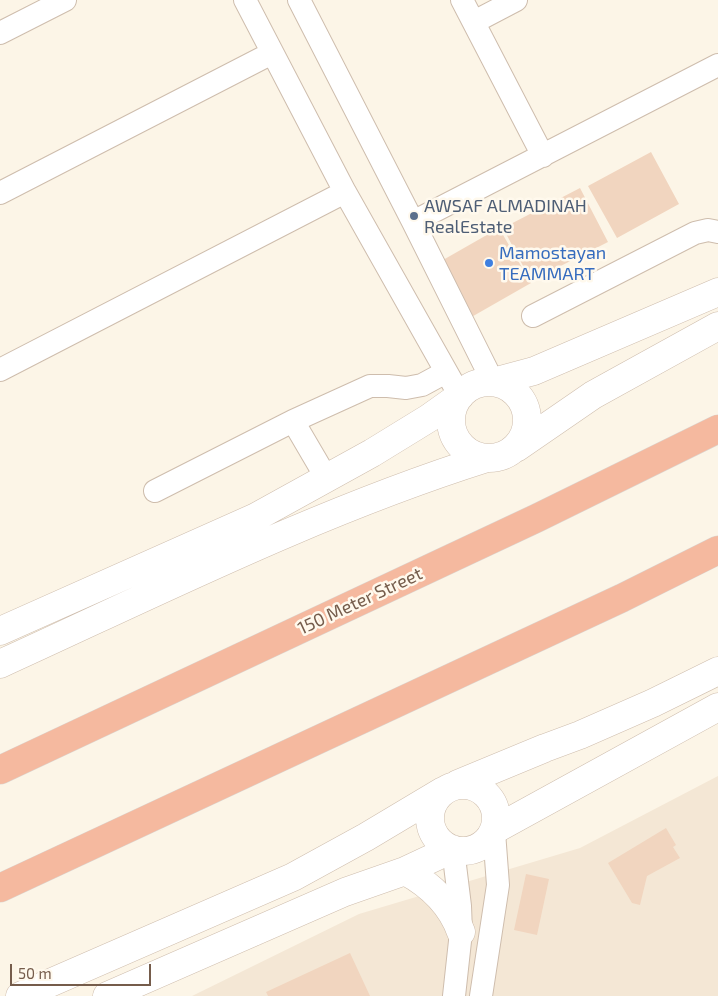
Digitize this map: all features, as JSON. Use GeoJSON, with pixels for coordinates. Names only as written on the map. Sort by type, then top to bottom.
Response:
{"type":"FeatureCollection","features":[{"type":"Feature","properties":{"kind":"highway","name":"150 Meter Street"},"geometry":{"type":"LineString","coordinates":[[0,770],[528,522],[718,429]]}},
{"type":"Feature","properties":{"kind":"highway"},"geometry":{"type":"LineString","coordinates":[[0,888],[613,602],[718,550]]}},
{"type":"Feature","properties":{"kind":"street"},"geometry":{"type":"LineString","coordinates":[[0,33],[65,0]]}},
{"type":"Feature","properties":{"kind":"street"},"geometry":{"type":"LineString","coordinates":[[245,0],[345,192],[460,396]]}},
{"type":"Feature","properties":{"kind":"street"},"geometry":{"type":"LineString","coordinates":[[299,0],[414,222],[493,382]]}},
{"type":"Feature","properties":{"kind":"street"},"geometry":{"type":"LineString","coordinates":[[462,0],[543,156]]}},
{"type":"Feature","properties":{"kind":"street"},"geometry":{"type":"LineString","coordinates":[[474,22],[516,0]]}},
{"type":"Feature","properties":{"kind":"street"},"geometry":{"type":"LineString","coordinates":[[0,193],[272,53]]}},
{"type":"Feature","properties":{"kind":"street"},"geometry":{"type":"LineString","coordinates":[[414,222],[718,65]]}},
{"type":"Feature","properties":{"kind":"street"},"geometry":{"type":"LineString","coordinates":[[0,370],[345,192]]}},
{"type":"Feature","properties":{"kind":"street"},"geometry":{"type":"LineString","coordinates":[[533,316],[695,233],[708,230],[718,232]]}},
{"type":"Feature","properties":{"kind":"street"},"geometry":{"type":"LineString","coordinates":[[493,382],[534,371],[718,292]]}},
{"type":"Feature","properties":{"kind":"street"},"geometry":{"type":"LineString","coordinates":[[0,664],[268,542],[372,498],[487,458],[502,456],[593,395],[718,326]]}},
{"type":"Feature","properties":{"kind":"street"},"geometry":{"type":"LineString","coordinates":[[155,491],[370,386],[406,388],[422,385],[446,372]]}},
{"type":"Feature","properties":{"kind":"street"},"geometry":{"type":"LineString","coordinates":[[0,631],[256,517],[327,479],[429,418],[475,385],[493,382],[505,385],[516,392],[523,402],[527,413],[527,426],[523,438],[516,448]]}},
{"type":"Feature","properties":{"kind":"street"},"geometry":{"type":"LineString","coordinates":[[460,396],[454,406],[451,418],[452,430],[457,441],[465,450],[475,456],[487,458]]}},
{"type":"Feature","properties":{"kind":"street"},"geometry":{"type":"LineString","coordinates":[[293,422],[327,479]]}},
{"type":"Feature","properties":{"kind":"street"},"geometry":{"type":"LineString","coordinates":[[20,996],[293,877],[450,788],[654,703],[718,671]]}},
{"type":"Feature","properties":{"kind":"street"},"geometry":{"type":"LineString","coordinates":[[494,831],[718,707]]}},
{"type":"Feature","properties":{"kind":"street"},"geometry":{"type":"LineString","coordinates":[[468,784],[478,787],[486,793],[496,810],[497,821],[494,831],[488,840],[472,850],[452,849],[436,837],[431,828],[431,808],[436,798],[450,788],[468,784]]}},
{"type":"Feature","properties":{"kind":"street"},"geometry":{"type":"LineString","coordinates":[[481,996],[498,885],[494,831]]}},
{"type":"Feature","properties":{"kind":"street"},"geometry":{"type":"LineString","coordinates":[[106,996],[345,892],[405,871],[452,849]]}},
{"type":"Feature","properties":{"kind":"street"},"geometry":{"type":"LineString","coordinates":[[452,849],[459,897],[461,932],[454,996]]}},
{"type":"Feature","properties":{"kind":"street"},"geometry":{"type":"LineString","coordinates":[[405,871],[424,882],[441,898],[456,919],[461,932]]}},
{"type":"Feature","properties":{"kind":"shaded area"},"geometry":{"type":"Polygon","coordinates":[[[718,776],[718,996],[192,996],[359,914],[580,848],[718,776]]]}},
{"type":"Feature","properties":{"kind":"building"},"geometry":{"type":"Polygon","coordinates":[[[651,152],[679,204],[617,238],[588,186],[651,152]]]}},
{"type":"Feature","properties":{"kind":"building"},"geometry":{"type":"Polygon","coordinates":[[[580,188],[608,242],[531,281],[503,228],[580,188]]]}},
{"type":"Feature","properties":{"kind":"building"},"geometry":{"type":"Polygon","coordinates":[[[499,228],[531,283],[468,319],[436,264],[499,228]]]}},
{"type":"Feature","properties":{"kind":"building"},"geometry":{"type":"Polygon","coordinates":[[[666,828],[676,845],[673,847],[680,858],[647,876],[640,905],[632,903],[608,863],[666,828]]]}},
{"type":"Feature","properties":{"kind":"building"},"geometry":{"type":"Polygon","coordinates":[[[526,874],[549,879],[537,935],[514,930],[526,874]]]}},
{"type":"Feature","properties":{"kind":"building"},"geometry":{"type":"Polygon","coordinates":[[[350,953],[370,996],[268,996],[266,992],[350,953]]]}},
{"type":"Feature","properties":{"kind":"place","name":"AWSAF ALMADINAH RealEstate"},"geometry":{"type":"Point","coordinates":[414,216]}},
{"type":"Feature","properties":{"kind":"place","name":"Mamostayan TEAMMART"},"geometry":{"type":"Point","coordinates":[489,263]}}]}
